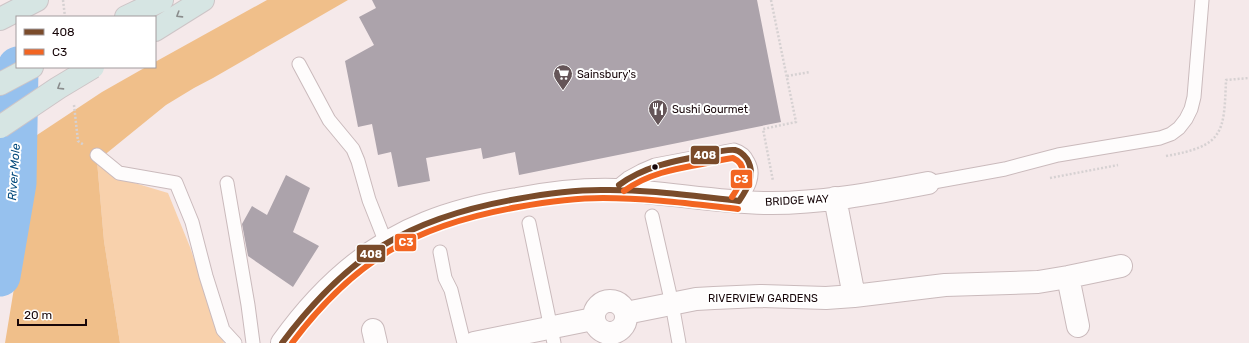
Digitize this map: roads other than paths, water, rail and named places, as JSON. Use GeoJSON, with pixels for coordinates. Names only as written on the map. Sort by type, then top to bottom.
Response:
{"type":"FeatureCollection","features":[{"type":"Feature","properties":{"kind":"highway"},"geometry":{"type":"LineString","coordinates":[[0,19],[37,0]]}},
{"type":"Feature","properties":{"kind":"highway"},"geometry":{"type":"LineString","coordinates":[[128,16],[162,0]]}},
{"type":"Feature","properties":{"kind":"highway"},"geometry":{"type":"LineString","coordinates":[[156,29],[203,0]]}},
{"type":"Feature","properties":{"kind":"highway"},"geometry":{"type":"LineString","coordinates":[[0,84],[30,68]]}},
{"type":"Feature","properties":{"kind":"highway"},"geometry":{"type":"LineString","coordinates":[[0,127],[58,88],[91,68]]}},
{"type":"Feature","properties":{"kind":"street","name":"BRIDGE WAY"},"geometry":{"type":"LineString","coordinates":[[282,343],[313,304],[333,284],[356,264],[386,243],[407,231],[427,223],[480,207],[528,197],[558,193],[613,190],[739,201],[788,203],[898,189],[928,183]]}},
{"type":"Feature","properties":{"kind":"street"},"geometry":{"type":"LineString","coordinates":[[835,198],[854,296]]}},
{"type":"Feature","properties":{"kind":"street","name":"RIVERVIEW GARDENS"},"geometry":{"type":"LineString","coordinates":[[474,343],[552,336],[593,319],[595,308],[604,301],[615,301],[624,308],[626,313],[696,299],[760,296],[826,298],[945,285],[1038,282],[1121,266]]}},
{"type":"Feature","properties":{"kind":"street"},"geometry":{"type":"LineString","coordinates":[[1068,277],[1078,326]]}},
{"type":"Feature","properties":{"kind":"lane"},"geometry":{"type":"LineString","coordinates":[[928,183],[1005,169],[1058,155],[1150,141],[1171,134],[1179,128],[1191,109],[1194,97],[1202,0]]}},
{"type":"Feature","properties":{"kind":"lane"},"geometry":{"type":"LineString","coordinates":[[299,64],[329,120],[353,149],[369,200],[386,243]]}},
{"type":"Feature","properties":{"kind":"lane"},"geometry":{"type":"LineString","coordinates":[[613,190],[628,178],[655,165],[734,150],[745,156],[752,173],[748,186],[739,201]]}},
{"type":"Feature","properties":{"kind":"lane"},"geometry":{"type":"LineString","coordinates":[[97,155],[119,173],[176,183],[192,222],[206,276],[223,330],[235,343]]}},
{"type":"Feature","properties":{"kind":"lane"},"geometry":{"type":"LineString","coordinates":[[227,183],[253,343]]}},
{"type":"Feature","properties":{"kind":"lane"},"geometry":{"type":"LineString","coordinates":[[652,216],[672,304],[679,343]]}},
{"type":"Feature","properties":{"kind":"lane"},"geometry":{"type":"LineString","coordinates":[[529,223],[552,336]]}},
{"type":"Feature","properties":{"kind":"lane"},"geometry":{"type":"LineString","coordinates":[[440,252],[445,278],[451,290],[464,343]]}},
{"type":"Feature","properties":{"kind":"waterway","name":"River Mole"},"geometry":{"type":"LineString","coordinates":[[0,276],[16,183],[18,68]]}},
{"type":"Feature","properties":{"kind":"place","name":"Sainsbury's"},"geometry":{"type":"Point","coordinates":[563,91]}},
{"type":"Feature","properties":{"kind":"place","name":"Sushi Gourmet"},"geometry":{"type":"Point","coordinates":[658,126]}}]}
